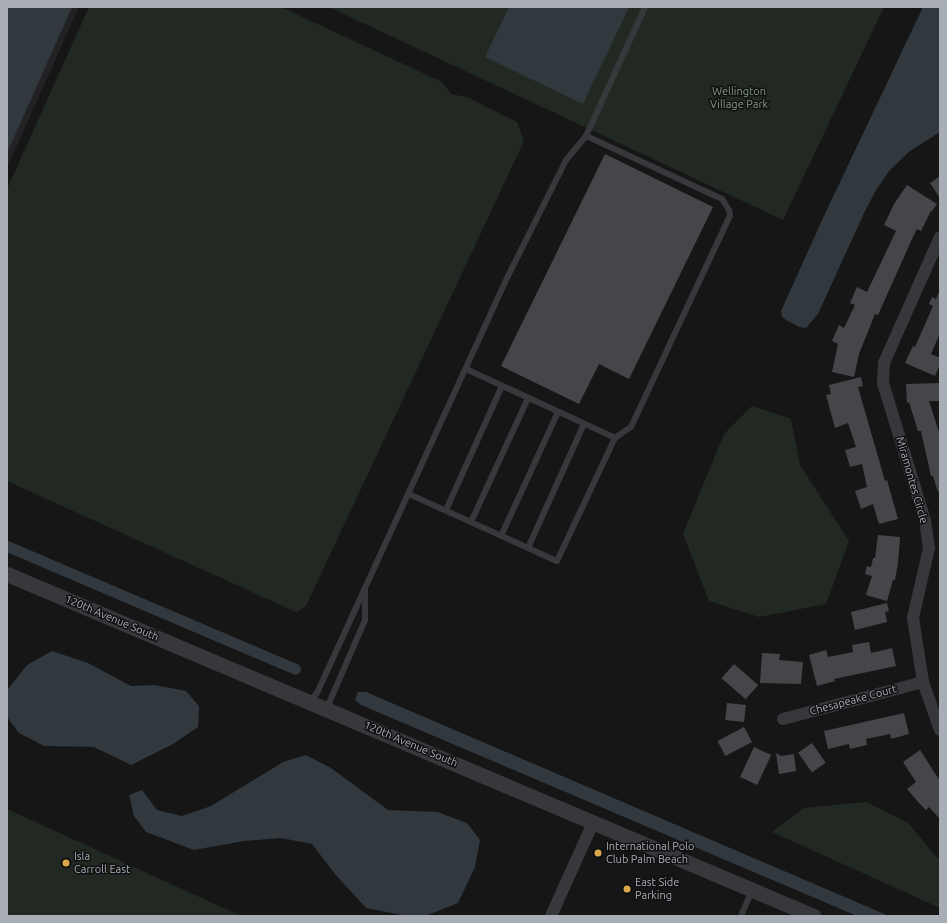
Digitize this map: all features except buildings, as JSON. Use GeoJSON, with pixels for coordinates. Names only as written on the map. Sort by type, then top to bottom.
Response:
{"type":"FeatureCollection","features":[{"type":"Feature","properties":{"kind":"street","name":"Miramontes Circle"},"geometry":{"type":"LineString","coordinates":[[940,237],[884,363],[883,383],[925,520],[929,548],[912,618],[923,682],[940,730]]}},
{"type":"Feature","properties":{"kind":"street","name":"120th Avenue South"},"geometry":{"type":"LineString","coordinates":[[7,574],[327,708],[593,823],[814,916]]}},
{"type":"Feature","properties":{"kind":"street","name":"Chesapeake Court"},"geometry":{"type":"LineString","coordinates":[[783,719],[923,682]]}},
{"type":"Feature","properties":{"kind":"street"},"geometry":{"type":"LineString","coordinates":[[551,916],[593,823]]}},
{"type":"Feature","properties":{"kind":"lane"},"geometry":{"type":"LineString","coordinates":[[310,701],[317,693],[508,276],[566,160],[586,136],[645,7]]}},
{"type":"Feature","properties":{"kind":"lane"},"geometry":{"type":"LineString","coordinates":[[409,494],[557,561],[615,438],[631,427],[730,216],[727,205],[722,199],[586,136]]}},
{"type":"Feature","properties":{"kind":"lane"},"geometry":{"type":"LineString","coordinates":[[466,369],[615,438]]}},
{"type":"Feature","properties":{"kind":"lane"},"geometry":{"type":"LineString","coordinates":[[446,510],[502,386]]}},
{"type":"Feature","properties":{"kind":"lane"},"geometry":{"type":"LineString","coordinates":[[471,522],[528,398]]}},
{"type":"Feature","properties":{"kind":"lane"},"geometry":{"type":"LineString","coordinates":[[501,536],[558,412]]}},
{"type":"Feature","properties":{"kind":"lane"},"geometry":{"type":"LineString","coordinates":[[528,548],[584,424]]}},
{"type":"Feature","properties":{"kind":"lane"},"geometry":{"type":"LineString","coordinates":[[327,708],[364,620],[365,588]]}},
{"type":"Feature","properties":{"kind":"lane"},"geometry":{"type":"LineString","coordinates":[[740,916],[752,890]]}},
{"type":"Feature","properties":{"kind":"shaded area"},"geometry":{"type":"Polygon","coordinates":[[[7,7],[79,7],[7,168],[7,7]]]}},
{"type":"Feature","properties":{"kind":"shaded area"},"geometry":{"type":"Polygon","coordinates":[[[7,7],[72,7],[7,153],[7,7]]]}},
{"type":"Feature","properties":{"kind":"shaded area"},"geometry":{"type":"Polygon","coordinates":[[[509,7],[629,7],[583,104],[485,57],[509,7]]]}},
{"type":"Feature","properties":{"kind":"shaded area"},"geometry":{"type":"Polygon","coordinates":[[[923,7],[940,7],[940,132],[910,151],[889,171],[876,190],[865,211],[818,314],[806,328],[799,327],[782,317],[781,311],[823,218],[923,7]]]}},
{"type":"Feature","properties":{"kind":"shaded area"},"geometry":{"type":"Polygon","coordinates":[[[52,651],[88,663],[131,686],[155,685],[186,691],[199,706],[198,727],[173,744],[131,765],[94,747],[44,746],[19,733],[7,717],[7,690],[27,665],[52,651]]]}},
{"type":"Feature","properties":{"kind":"shaded area"},"geometry":{"type":"Polygon","coordinates":[[[358,692],[366,692],[889,916],[857,916],[361,705],[355,700],[358,692]]]}},
{"type":"Feature","properties":{"kind":"shaded area"},"geometry":{"type":"Polygon","coordinates":[[[306,755],[331,768],[388,810],[437,812],[467,823],[480,840],[475,867],[458,903],[425,916],[407,916],[366,908],[335,874],[312,844],[281,838],[244,841],[194,850],[146,832],[134,816],[129,795],[142,790],[157,810],[182,816],[211,806],[283,762],[306,755]]]}},
{"type":"Feature","properties":{"kind":"green space"},"geometry":{"type":"Polygon","coordinates":[[[89,7],[281,7],[442,82],[451,94],[467,97],[517,122],[524,141],[306,606],[296,612],[7,481],[7,189],[89,7]]]}},
{"type":"Feature","properties":{"kind":"green space","name":"Wellington Village Park"},"geometry":{"type":"Polygon","coordinates":[[[329,7],[884,7],[783,220],[329,7]]]}},
{"type":"Feature","properties":{"kind":"green space"},"geometry":{"type":"Polygon","coordinates":[[[752,406],[791,419],[800,465],[849,541],[826,604],[759,617],[709,601],[683,534],[724,434],[752,406]]]}},
{"type":"Feature","properties":{"kind":"green space"},"geometry":{"type":"Polygon","coordinates":[[[866,802],[908,823],[940,861],[940,908],[772,832],[804,808],[866,802]]]}},
{"type":"Feature","properties":{"kind":"green space","name":"Isla Carroll East"},"geometry":{"type":"Polygon","coordinates":[[[7,809],[241,916],[7,916],[7,809]]]}},
{"type":"Feature","properties":{"kind":"waterway"},"geometry":{"type":"LineString","coordinates":[[7,546],[295,669]]}},
{"type":"Feature","properties":{"kind":"place","name":"International Polo Club Palm Beach"},"geometry":{"type":"Point","coordinates":[598,853]}},
{"type":"Feature","properties":{"kind":"place","name":"Isla Carroll East"},"geometry":{"type":"Point","coordinates":[66,863]}},
{"type":"Feature","properties":{"kind":"place","name":"East Side Parking"},"geometry":{"type":"Point","coordinates":[627,889]}}]}
